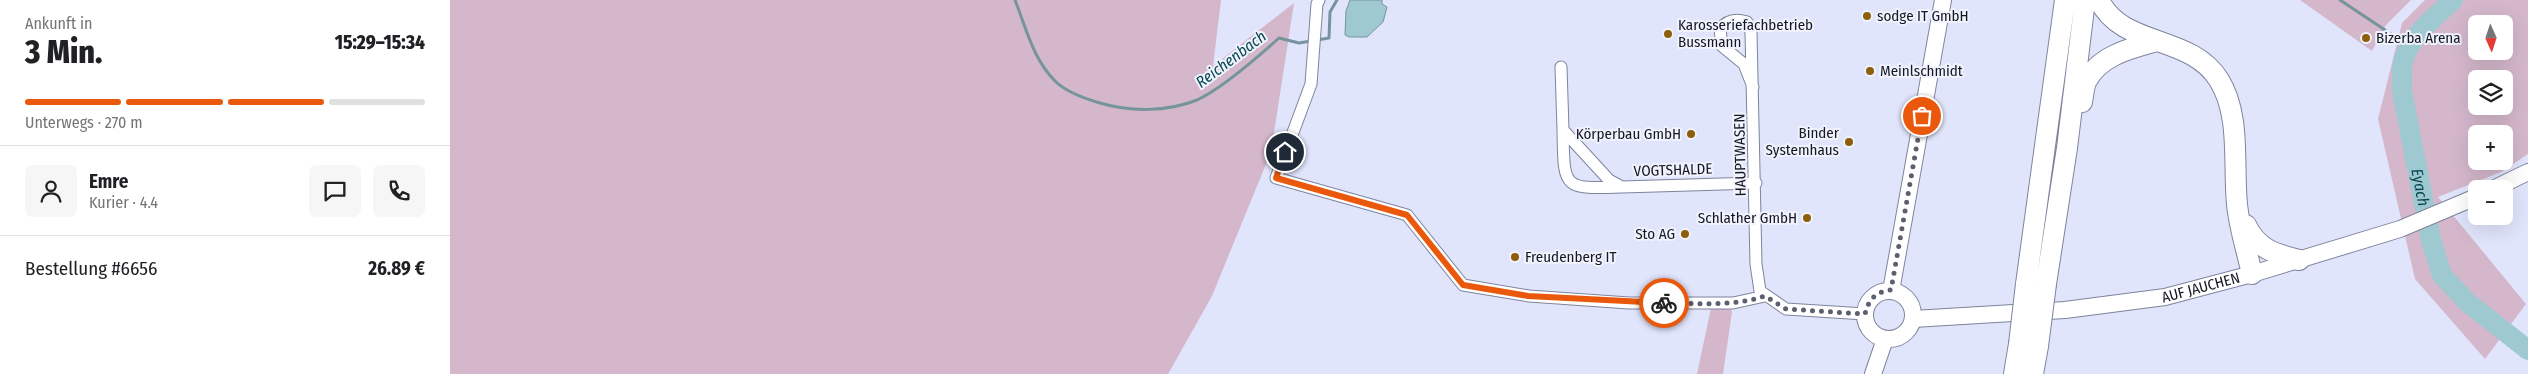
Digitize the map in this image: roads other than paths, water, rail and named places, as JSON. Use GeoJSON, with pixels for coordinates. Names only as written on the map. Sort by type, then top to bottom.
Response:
{"type":"FeatureCollection","features":[{"type":"Feature","properties":{"kind":"highway"},"geometry":{"type":"LineString","coordinates":[[2028,345],[2026,284],[2065,0]]}},
{"type":"Feature","properties":{"kind":"highway"},"geometry":{"type":"LineString","coordinates":[[2019,373],[2046,284],[2067,148],[2086,0]]}},
{"type":"Feature","properties":{"kind":"highway"},"geometry":{"type":"LineString","coordinates":[[2099,0],[2103,8],[2125,28],[2158,41],[2180,47],[2194,56],[2219,80],[2230,106],[2234,137],[2237,206],[2252,274]]}},
{"type":"Feature","properties":{"kind":"highway"},"geometry":{"type":"LineString","coordinates":[[2067,148],[2077,124],[2086,82],[2100,65],[2121,51],[2158,41]]}},
{"type":"Feature","properties":{"kind":"highway"},"geometry":{"type":"LineString","coordinates":[[2237,206],[2251,237],[2263,248],[2299,260]]}},
{"type":"Feature","properties":{"kind":"main road"},"geometry":{"type":"LineString","coordinates":[[1891,290],[1943,0]]}},
{"type":"Feature","properties":{"kind":"main road"},"geometry":{"type":"LineString","coordinates":[[2512,180],[2528,172]]}},
{"type":"Feature","properties":{"kind":"main road","name":"AUF JAUCHEN"},"geometry":{"type":"LineString","coordinates":[[1913,319],[2065,310],[2165,297],[2252,274],[2400,229],[2468,201]]}},
{"type":"Feature","properties":{"kind":"main road"},"geometry":{"type":"LineString","coordinates":[[1891,290],[1900,293],[1908,299],[1913,308],[1913,319],[1910,328],[1903,335],[1895,339],[1885,339],[1871,331],[1866,323],[1865,314],[1868,302],[1874,296],[1891,290]]}},
{"type":"Feature","properties":{"kind":"main road"},"geometry":{"type":"LineString","coordinates":[[1873,374],[1885,339]]}},
{"type":"Feature","properties":{"kind":"street"},"geometry":{"type":"LineString","coordinates":[[1320,0],[1317,4],[1311,84],[1276,178],[1407,215],[1463,285],[1528,296],[1629,303],[1732,303],[1765,296],[1786,309],[1865,314]]}},
{"type":"Feature","properties":{"kind":"street","name":"HAUPTWASEN"},"geometry":{"type":"LineString","coordinates":[[1753,87],[1744,64],[1722,46],[1720,29],[1729,20],[1747,22],[1751,32],[1753,87],[1756,183],[1756,264],[1760,290],[1765,296]]}},
{"type":"Feature","properties":{"kind":"street","name":"VOGTSHALDE"},"geometry":{"type":"LineString","coordinates":[[1561,66],[1564,168],[1566,179],[1572,186],[1584,188],[1756,183]]}},
{"type":"Feature","properties":{"kind":"street","name":"VOGTSHALDE"},"geometry":{"type":"LineString","coordinates":[[1563,130],[1609,180],[1622,187]]}},
{"type":"Feature","properties":{"kind":"waterway","name":"Reichenbach"},"geometry":{"type":"LineString","coordinates":[[1015,0],[1036,53],[1047,72],[1055,81],[1070,92],[1100,103],[1124,108],[1161,109],[1197,100],[1207,95],[1251,63],[1279,38],[1299,43],[1311,41]]}},
{"type":"Feature","properties":{"kind":"waterway","name":"Reichenbach"},"geometry":{"type":"LineString","coordinates":[[1317,40],[1329,38],[1330,12],[1337,0]]}},
{"type":"Feature","properties":{"kind":"waterway","name":"Reichenbach"},"geometry":{"type":"LineString","coordinates":[[2340,0],[2385,30]]}},
{"type":"Feature","properties":{"kind":"waterway","name":"Eyach"},"geometry":{"type":"LineString","coordinates":[[2453,0],[2415,38],[2404,57],[2402,67],[2402,91],[2431,240],[2442,275],[2467,302],[2528,350]]}},
{"type":"Feature","properties":{"kind":"waterway","name":"Reichenbach"},"geometry":{"type":"LineString","coordinates":[[2391,34],[2410,47]]}},
{"type":"Feature","properties":{"kind":"place","name":"sodge IT GmbH"},"geometry":{"type":"Point","coordinates":[1867,16]}},
{"type":"Feature","properties":{"kind":"place","name":"Karosseriefachbetrieb Bussmann"},"geometry":{"type":"Point","coordinates":[1668,34]}},
{"type":"Feature","properties":{"kind":"place","name":"Bizerba Arena"},"geometry":{"type":"Point","coordinates":[2366,38]}},
{"type":"Feature","properties":{"kind":"place","name":"Meinlschmidt"},"geometry":{"type":"Point","coordinates":[1870,71]}},
{"type":"Feature","properties":{"kind":"place","name":"Körperbau GmbH"},"geometry":{"type":"Point","coordinates":[1691,134]}},
{"type":"Feature","properties":{"kind":"place","name":"Binder Systemhaus"},"geometry":{"type":"Point","coordinates":[1849,142]}},
{"type":"Feature","properties":{"kind":"place","name":"Schlather GmbH"},"geometry":{"type":"Point","coordinates":[1807,218]}},
{"type":"Feature","properties":{"kind":"place","name":"Sto AG"},"geometry":{"type":"Point","coordinates":[1685,234]}},
{"type":"Feature","properties":{"kind":"place","name":"Freudenberg IT"},"geometry":{"type":"Point","coordinates":[1515,257]}}]}
